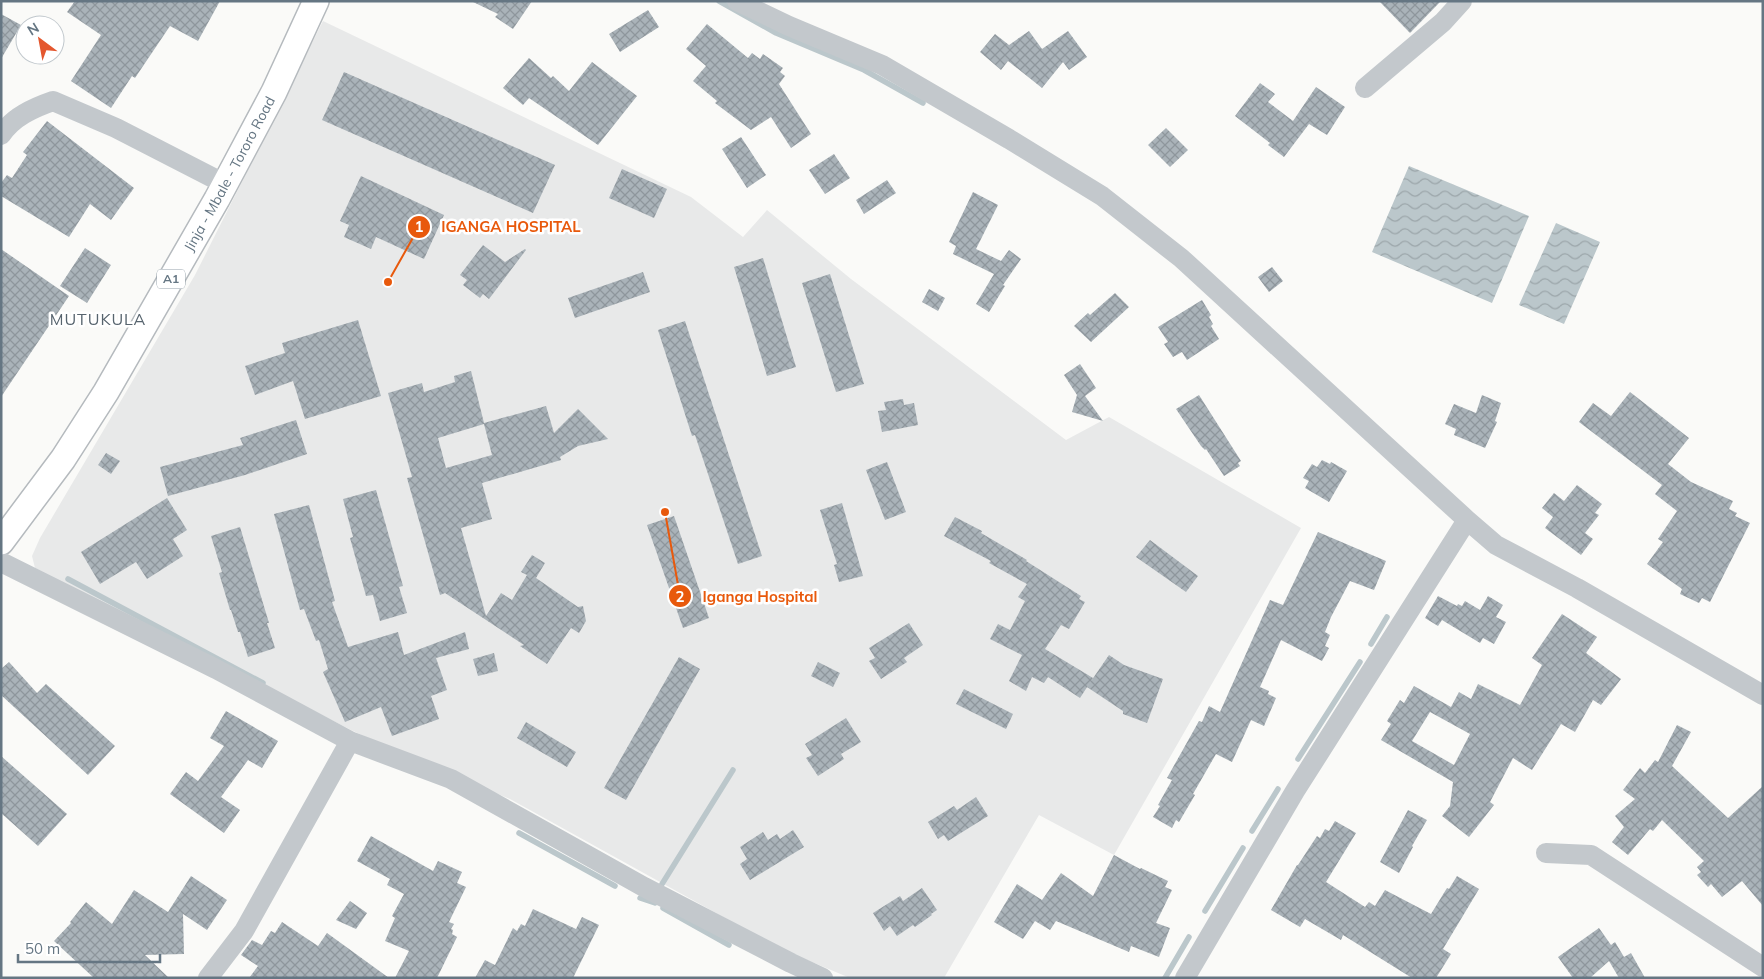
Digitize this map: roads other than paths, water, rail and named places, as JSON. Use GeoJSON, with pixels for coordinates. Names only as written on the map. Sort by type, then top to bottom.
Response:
{"type":"FeatureCollection","features":[{"type":"Feature","properties":{"kind":"main road","name":"Jinja - Mbale - Tororo Road"},"geometry":{"type":"LineString","coordinates":[[1,542],[63,459],[106,392],[225,184],[274,92],[316,1]]}},
{"type":"Feature","properties":{"kind":"street"},"geometry":{"type":"LineString","coordinates":[[737,1],[797,30],[882,65],[1102,196],[1181,258],[1496,545],[1577,588],[1763,695]]}},
{"type":"Feature","properties":{"kind":"street"},"geometry":{"type":"LineString","coordinates":[[1365,88],[1443,22],[1462,1]]}},
{"type":"Feature","properties":{"kind":"street"},"geometry":{"type":"LineString","coordinates":[[1,135],[6,128],[32,108],[53,101],[116,128],[225,184]]}},
{"type":"Feature","properties":{"kind":"street"},"geometry":{"type":"LineString","coordinates":[[1184,978],[1294,790],[1467,520]]}},
{"type":"Feature","properties":{"kind":"street"},"geometry":{"type":"LineString","coordinates":[[1,562],[216,669],[350,741],[451,780],[644,887],[823,978]]}},
{"type":"Feature","properties":{"kind":"street"},"geometry":{"type":"LineString","coordinates":[[208,978],[244,931],[350,741]]}},
{"type":"Feature","properties":{"kind":"street"},"geometry":{"type":"LineString","coordinates":[[1546,853],[1591,856],[1763,966]]}},
{"type":"Feature","properties":{"kind":"water"},"geometry":{"type":"Polygon","coordinates":[[[1409,166],[1529,216],[1492,303],[1372,252],[1409,166]]]}},
{"type":"Feature","properties":{"kind":"water"},"geometry":{"type":"Polygon","coordinates":[[[1556,223],[1600,242],[1564,324],[1519,305],[1556,223]]]}},
{"type":"Feature","properties":{"kind":"waterway"},"geometry":{"type":"LineString","coordinates":[[719,1],[776,33],[864,70],[923,103]]}},
{"type":"Feature","properties":{"kind":"waterway"},"geometry":{"type":"LineString","coordinates":[[68,579],[263,683]]}},
{"type":"Feature","properties":{"kind":"waterway"},"geometry":{"type":"LineString","coordinates":[[1371,644],[1387,617]]}},
{"type":"Feature","properties":{"kind":"waterway"},"geometry":{"type":"LineString","coordinates":[[1298,759],[1360,662]]}},
{"type":"Feature","properties":{"kind":"waterway"},"geometry":{"type":"LineString","coordinates":[[662,884],[733,770]]}},
{"type":"Feature","properties":{"kind":"waterway"},"geometry":{"type":"LineString","coordinates":[[1252,831],[1278,789]]}},
{"type":"Feature","properties":{"kind":"waterway"},"geometry":{"type":"LineString","coordinates":[[519,833],[615,886]]}},
{"type":"Feature","properties":{"kind":"waterway"},"geometry":{"type":"LineString","coordinates":[[1205,911],[1243,848]]}},
{"type":"Feature","properties":{"kind":"waterway"},"geometry":{"type":"LineString","coordinates":[[640,898],[655,903]]}},
{"type":"Feature","properties":{"kind":"waterway"},"geometry":{"type":"LineString","coordinates":[[663,908],[729,945]]}},
{"type":"Feature","properties":{"kind":"waterway"},"geometry":{"type":"LineString","coordinates":[[1165,978],[1189,937]]}},
{"type":"Feature","properties":{"kind":"place","name":"IGANGA HOSPITAL"},"geometry":{"type":"Point","coordinates":[388,282]}},
{"type":"Feature","properties":{"kind":"place","name":"Iganga Hospital"},"geometry":{"type":"Point","coordinates":[665,512]}},
{"type":"Feature","properties":{"kind":"district","name":"MUTUKULA"},"geometry":{"type":"Point","coordinates":[98,319]}}]}
